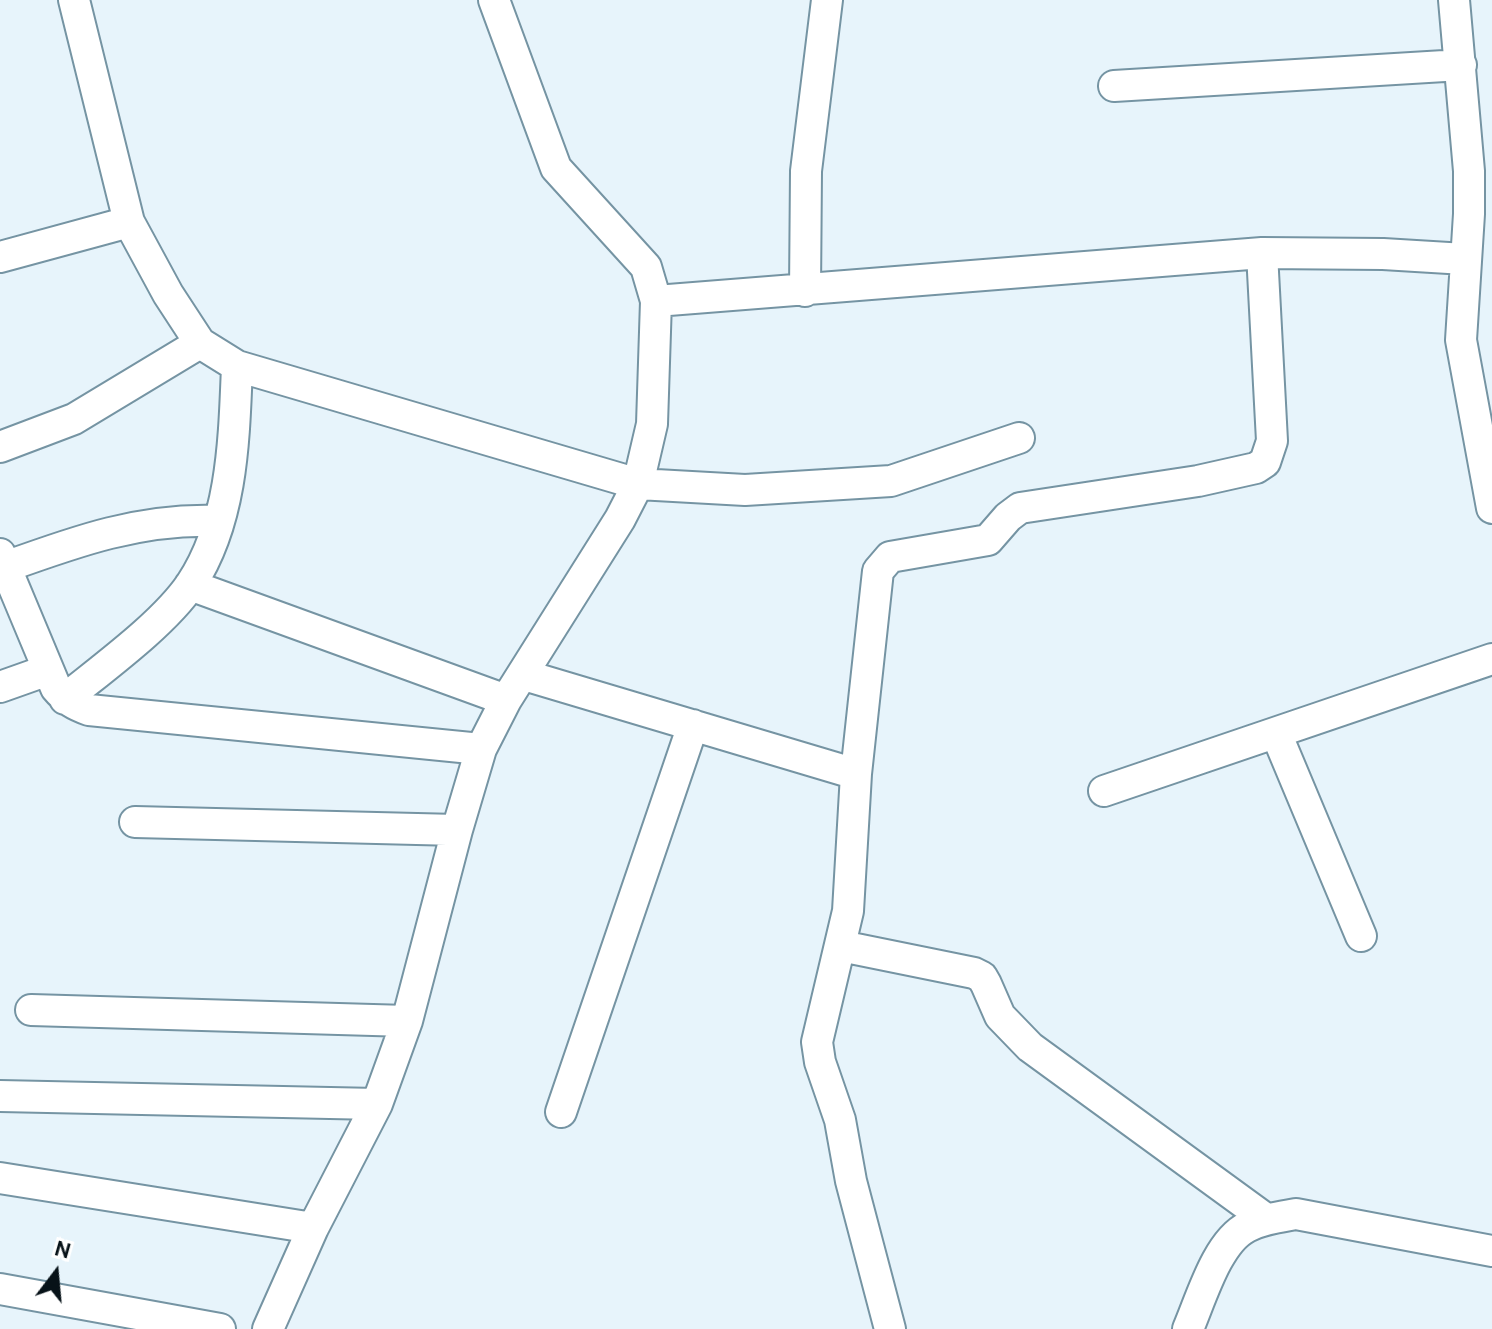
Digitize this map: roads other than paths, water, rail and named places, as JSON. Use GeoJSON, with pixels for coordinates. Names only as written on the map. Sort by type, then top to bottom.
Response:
{"type":"FeatureCollection","features":[{"type":"Feature","properties":{"kind":"street"},"geometry":{"type":"LineString","coordinates":[[74,0],[129,222],[168,294],[200,343],[237,366],[638,484],[745,490],[891,481],[1019,438]]}},
{"type":"Feature","properties":{"kind":"street"},"geometry":{"type":"LineString","coordinates":[[268,1329],[313,1228],[377,1104],[407,1021],[481,749],[506,700],[620,519],[638,484],[652,424],[656,301],[646,267],[556,168],[494,0]]}},
{"type":"Feature","properties":{"kind":"street"},"geometry":{"type":"LineString","coordinates":[[805,291],[806,171],[827,0]]}},
{"type":"Feature","properties":{"kind":"street"},"geometry":{"type":"LineString","coordinates":[[1454,0],[1461,65],[1481,173],[1465,259],[1461,340],[1492,508]]}},
{"type":"Feature","properties":{"kind":"street"},"geometry":{"type":"LineString","coordinates":[[1114,86],[1461,65]]}},
{"type":"Feature","properties":{"kind":"street"},"geometry":{"type":"LineString","coordinates":[[0,257],[129,222]]}},
{"type":"Feature","properties":{"kind":"street"},"geometry":{"type":"LineString","coordinates":[[656,301],[1262,253],[1383,254],[1465,259]]}},
{"type":"Feature","properties":{"kind":"street"},"geometry":{"type":"LineString","coordinates":[[890,1329],[851,1181],[840,1120],[820,1062],[817,1042],[848,911],[856,774],[878,571],[890,557],[988,540],[1020,508],[1198,481],[1256,468],[1265,462],[1272,441],[1262,253]]}},
{"type":"Feature","properties":{"kind":"street"},"geometry":{"type":"LineString","coordinates":[[0,447],[74,419],[200,343]]}},
{"type":"Feature","properties":{"kind":"street"},"geometry":{"type":"LineString","coordinates":[[65,699],[151,627],[190,585],[209,549],[225,502],[234,449],[237,366]]}},
{"type":"Feature","properties":{"kind":"street"},"geometry":{"type":"LineString","coordinates":[[218,521],[181,520],[122,529],[3,560],[56,688],[65,699],[89,710],[481,749]]}},
{"type":"Feature","properties":{"kind":"street"},"geometry":{"type":"LineString","coordinates":[[190,585],[506,700]]}},
{"type":"Feature","properties":{"kind":"street"},"geometry":{"type":"LineString","coordinates":[[1104,791],[1492,659]]}},
{"type":"Feature","properties":{"kind":"street"},"geometry":{"type":"LineString","coordinates":[[0,687],[48,670]]}},
{"type":"Feature","properties":{"kind":"street"},"geometry":{"type":"LineString","coordinates":[[524,675],[856,774]]}},
{"type":"Feature","properties":{"kind":"street"},"geometry":{"type":"LineString","coordinates":[[561,1112],[693,725]]}},
{"type":"Feature","properties":{"kind":"street"},"geometry":{"type":"LineString","coordinates":[[1276,733],[1361,936]]}},
{"type":"Feature","properties":{"kind":"street"},"geometry":{"type":"LineString","coordinates":[[135,822],[457,830]]}},
{"type":"Feature","properties":{"kind":"street"},"geometry":{"type":"LineString","coordinates":[[841,946],[982,977],[1000,1016],[1030,1047],[1266,1219]]}},
{"type":"Feature","properties":{"kind":"street"},"geometry":{"type":"LineString","coordinates":[[31,1010],[407,1021]]}},
{"type":"Feature","properties":{"kind":"street"},"geometry":{"type":"LineString","coordinates":[[0,1096],[377,1104]]}},
{"type":"Feature","properties":{"kind":"street"},"geometry":{"type":"LineString","coordinates":[[0,1178],[313,1228]]}},
{"type":"Feature","properties":{"kind":"street"},"geometry":{"type":"LineString","coordinates":[[1188,1329],[1223,1250],[1244,1228],[1266,1219],[1296,1214],[1492,1251]]}},
{"type":"Feature","properties":{"kind":"street"},"geometry":{"type":"LineString","coordinates":[[0,1289],[220,1329]]}}]}
